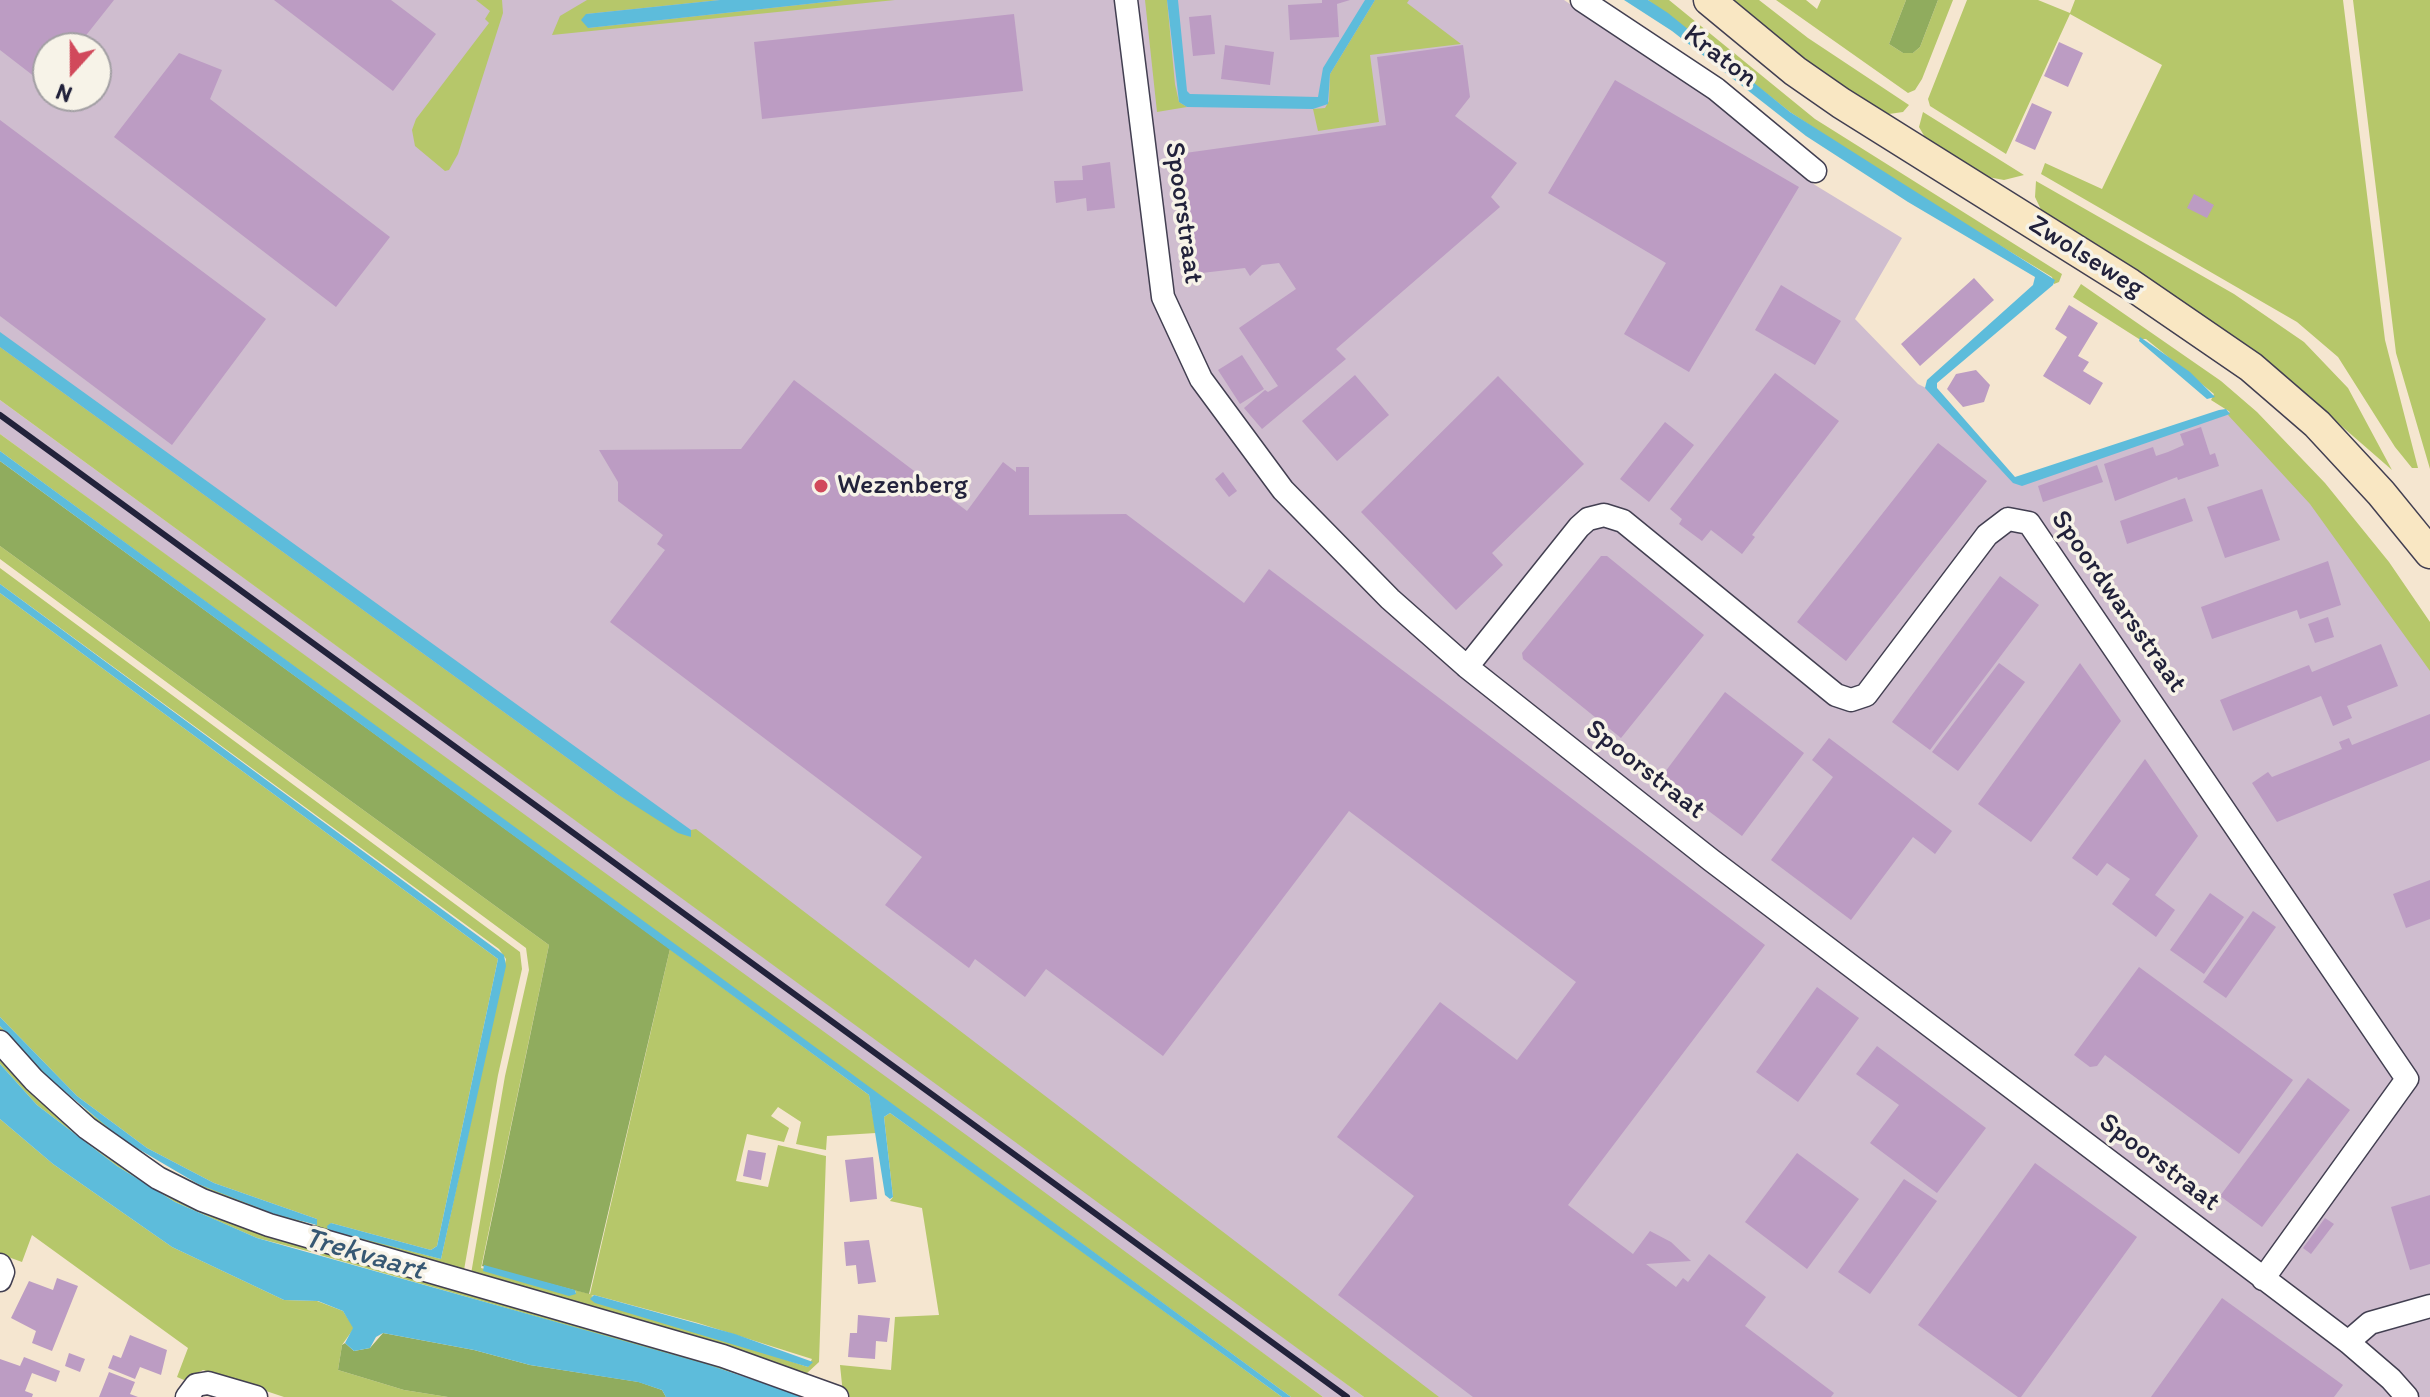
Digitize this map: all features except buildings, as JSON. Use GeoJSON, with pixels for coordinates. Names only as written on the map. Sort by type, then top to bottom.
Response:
{"type":"FeatureCollection","features":[{"type":"Feature","properties":{"kind":"main road","name":"Zwolseweg"},"geometry":{"type":"LineString","coordinates":[[1709,0],[1795,71],[1841,103],[2130,284],[2251,367],[2317,424],[2391,503],[2430,553]]}},
{"type":"Feature","properties":{"kind":"street","name":"Spoorstraat"},"geometry":{"type":"LineString","coordinates":[[1126,0],[1163,297],[1201,379],[1283,490],[1390,599],[1467,667],[1711,860],[2348,1342],[2407,1397]]}},
{"type":"Feature","properties":{"kind":"street","name":"Kraton"},"geometry":{"type":"LineString","coordinates":[[1582,0],[1716,89],[1815,171]]}},
{"type":"Feature","properties":{"kind":"street","name":"Spoordwarsstraat"},"geometry":{"type":"LineString","coordinates":[[1467,667],[1579,527],[1588,519],[1604,515],[1623,521],[1836,695],[1851,700],[1866,695],[1987,535],[2008,519],[2029,523],[2407,1079],[2263,1279]]}},
{"type":"Feature","properties":{"kind":"street"},"geometry":{"type":"LineString","coordinates":[[0,1042],[34,1080],[96,1135],[158,1178],[223,1209],[737,1360],[837,1397]]}},
{"type":"Feature","properties":{"kind":"street"},"geometry":{"type":"LineString","coordinates":[[0,1265],[3,1272],[0,1280]]}},
{"type":"Feature","properties":{"kind":"street"},"geometry":{"type":"LineString","coordinates":[[2348,1342],[2370,1323],[2430,1306]]}},
{"type":"Feature","properties":{"kind":"street"},"geometry":{"type":"LineString","coordinates":[[187,1397],[196,1385],[208,1383],[256,1397]]}},
{"type":"Feature","properties":{"kind":"shaded area"},"geometry":{"type":"Polygon","coordinates":[[[0,0],[1564,0],[1696,88],[1815,185],[1902,238],[1855,319],[1918,384],[1934,392],[2017,483],[2233,410],[2362,542],[2430,657],[2430,1397],[1401,1397],[0,361],[0,0]]]}},
{"type":"Feature","properties":{"kind":"shaded area"},"geometry":{"type":"Polygon","coordinates":[[[0,400],[1364,1397],[1323,1397],[0,434],[0,400]]]}},
{"type":"Feature","properties":{"kind":"green space"},"geometry":{"type":"Polygon","coordinates":[[[476,0],[502,0],[503,13],[458,154],[449,170],[445,171],[415,146],[412,130],[416,119],[489,23],[485,19],[490,11],[476,0]]]}},
{"type":"Feature","properties":{"kind":"green space"},"geometry":{"type":"Polygon","coordinates":[[[587,0],[720,0],[586,14],[588,28],[844,0],[895,0],[552,35],[560,16],[587,0]]]}},
{"type":"Feature","properties":{"kind":"green space"},"geometry":{"type":"Polygon","coordinates":[[[1145,0],[1167,0],[1175,84],[1179,102],[1187,107],[1157,112],[1145,0]]]}},
{"type":"Feature","properties":{"kind":"green space"},"geometry":{"type":"Polygon","coordinates":[[[1375,0],[1409,0],[1407,3],[1461,44],[1370,55],[1379,122],[1318,131],[1313,109],[1325,108],[1329,101],[1330,74],[1375,0]]]}},
{"type":"Feature","properties":{"kind":"green space"},"geometry":{"type":"Polygon","coordinates":[[[1648,0],[1669,0],[1815,119],[2062,274],[2059,282],[2054,284],[2052,277],[1898,184],[1790,112],[1648,0]]]}},
{"type":"Feature","properties":{"kind":"green space"},"geometry":{"type":"Polygon","coordinates":[[[1731,0],[1759,0],[1808,38],[1909,105],[1903,112],[1882,115],[1809,63],[1731,0]]]}},
{"type":"Feature","properties":{"kind":"green space"},"geometry":{"type":"Polygon","coordinates":[[[1776,0],[1806,0],[1817,9],[1821,0],[1906,0],[1889,44],[1903,53],[1913,53],[1920,47],[1938,0],[1953,0],[1922,79],[1915,90],[1908,93],[1776,0]]]}},
{"type":"Feature","properties":{"kind":"green space"},"geometry":{"type":"Polygon","coordinates":[[[1906,0],[1938,0],[1920,47],[1913,53],[1903,53],[1889,44],[1906,0]]]}},
{"type":"Feature","properties":{"kind":"green space"},"geometry":{"type":"Polygon","coordinates":[[[1967,0],[2038,0],[2070,13],[2075,0],[2343,0],[2385,340],[2418,468],[2412,468],[2395,447],[2338,357],[2297,322],[2041,174],[2045,163],[2102,189],[2162,65],[2070,14],[2006,154],[1930,106],[1928,99],[1967,0]]]}},
{"type":"Feature","properties":{"kind":"green space"},"geometry":{"type":"Polygon","coordinates":[[[2353,0],[2430,0],[2430,469],[2396,353],[2353,0]]]}},
{"type":"Feature","properties":{"kind":"green space"},"geometry":{"type":"Polygon","coordinates":[[[1923,112],[2024,175],[2004,180],[1977,175],[1930,146],[1919,127],[1923,112]]]}},
{"type":"Feature","properties":{"kind":"green space"},"geometry":{"type":"Polygon","coordinates":[[[2036,181],[2234,294],[2304,342],[2348,388],[2392,470],[2253,349],[2163,288],[2044,216],[2035,197],[2036,181]]]}},
{"type":"Feature","properties":{"kind":"green space"},"geometry":{"type":"Polygon","coordinates":[[[2081,284],[2221,381],[2257,412],[2325,483],[2389,562],[2430,622],[2430,671],[2310,504],[2228,415],[2230,412],[2211,400],[2214,394],[2146,339],[2139,339],[2073,297],[2081,284]]]}},
{"type":"Feature","properties":{"kind":"green space"},"geometry":{"type":"Polygon","coordinates":[[[0,347],[617,794],[691,837],[691,830],[696,829],[1439,1397],[1364,1397],[0,400],[0,347]]]}},
{"type":"Feature","properties":{"kind":"green space"},"geometry":{"type":"Polygon","coordinates":[[[0,434],[1323,1397],[1291,1397],[0,451],[0,434]]]}},
{"type":"Feature","properties":{"kind":"green space"},"geometry":{"type":"Polygon","coordinates":[[[0,461],[670,949],[589,1294],[482,1266],[549,945],[0,546],[0,461]]]}},
{"type":"Feature","properties":{"kind":"green space"},"geometry":{"type":"Polygon","coordinates":[[[0,546],[549,945],[481,1268],[590,1294],[670,949],[869,1095],[876,1133],[827,1136],[826,1150],[796,1144],[801,1122],[778,1107],[771,1116],[789,1128],[784,1142],[747,1134],[736,1181],[768,1187],[778,1145],[826,1156],[819,1362],[805,1375],[471,1274],[505,1076],[529,970],[526,948],[0,559],[0,546]],[[591,1296],[808,1367],[812,1359],[698,1323],[591,1296]]]}},
{"type":"Feature","properties":{"kind":"green space"},"geometry":{"type":"Polygon","coordinates":[[[0,568],[520,952],[522,969],[498,1075],[464,1270],[204,1196],[90,1124],[0,1034],[0,1026],[74,1101],[160,1165],[198,1184],[315,1226],[317,1219],[214,1183],[147,1148],[77,1096],[0,1017],[0,593],[498,959],[437,1246],[431,1250],[331,1223],[328,1229],[441,1259],[506,959],[499,949],[0,584],[0,568]]]}},
{"type":"Feature","properties":{"kind":"green space"},"geometry":{"type":"Polygon","coordinates":[[[0,1050],[84,1132],[314,1243],[311,1252],[257,1238],[175,1202],[117,1166],[37,1105],[0,1064],[0,1050]]]}},
{"type":"Feature","properties":{"kind":"green space"},"geometry":{"type":"Polygon","coordinates":[[[890,1113],[1282,1397],[850,1397],[843,1394],[840,1365],[891,1370],[895,1317],[939,1315],[922,1208],[890,1201],[893,1197],[884,1117],[890,1113]]]}},
{"type":"Feature","properties":{"kind":"green space"},"geometry":{"type":"Polygon","coordinates":[[[0,1119],[53,1164],[172,1247],[284,1300],[317,1301],[343,1311],[354,1328],[342,1345],[338,1370],[404,1390],[448,1397],[284,1397],[203,1370],[184,1380],[177,1377],[188,1348],[32,1235],[22,1262],[0,1254],[0,1119]]]}},
{"type":"Feature","properties":{"kind":"green space"},"geometry":{"type":"Polygon","coordinates":[[[326,1246],[763,1373],[776,1385],[320,1255],[326,1246]]]}},
{"type":"Feature","properties":{"kind":"green space"},"geometry":{"type":"Polygon","coordinates":[[[383,1333],[474,1350],[530,1365],[639,1382],[662,1390],[666,1397],[448,1397],[404,1390],[338,1370],[342,1345],[345,1343],[354,1351],[370,1348],[383,1333]]]}},
{"type":"Feature","properties":{"kind":"water"},"geometry":{"type":"Polygon","coordinates":[[[720,0],[844,0],[588,28],[581,20],[586,14],[720,0]]]}},
{"type":"Feature","properties":{"kind":"water"},"geometry":{"type":"Polygon","coordinates":[[[1167,0],[1178,0],[1187,91],[1190,94],[1318,97],[1323,68],[1365,0],[1375,0],[1330,74],[1328,104],[1313,109],[1187,107],[1179,102],[1167,0]]]}},
{"type":"Feature","properties":{"kind":"water"},"geometry":{"type":"Polygon","coordinates":[[[1624,0],[1648,0],[1790,112],[2055,280],[2053,285],[1937,383],[1937,388],[2015,477],[2219,410],[2226,409],[2230,414],[2022,486],[2013,483],[1925,388],[1927,380],[2033,285],[2035,277],[1908,202],[1806,136],[1672,31],[1624,0]]]}},
{"type":"Feature","properties":{"kind":"water"},"geometry":{"type":"Polygon","coordinates":[[[0,332],[691,830],[691,837],[678,833],[617,794],[0,347],[0,332]]]}},
{"type":"Feature","properties":{"kind":"water"},"geometry":{"type":"Polygon","coordinates":[[[2140,337],[2190,372],[2215,397],[2207,399],[2139,341],[2140,337]]]}},
{"type":"Feature","properties":{"kind":"water"},"geometry":{"type":"Polygon","coordinates":[[[0,451],[1291,1397],[1282,1397],[890,1113],[884,1117],[893,1197],[890,1199],[885,1195],[869,1095],[0,461],[0,451]]]}},
{"type":"Feature","properties":{"kind":"water"},"geometry":{"type":"Polygon","coordinates":[[[0,584],[504,955],[506,966],[441,1259],[328,1230],[327,1226],[331,1223],[431,1250],[437,1246],[498,959],[0,593],[0,584]]]}},
{"type":"Feature","properties":{"kind":"water"},"geometry":{"type":"Polygon","coordinates":[[[0,1017],[77,1096],[147,1148],[214,1183],[317,1219],[317,1225],[274,1214],[198,1184],[123,1140],[51,1080],[0,1026],[0,1017]]]}},
{"type":"Feature","properties":{"kind":"water"},"geometry":{"type":"Polygon","coordinates":[[[0,1064],[37,1105],[117,1166],[175,1202],[257,1238],[706,1364],[805,1397],[666,1397],[662,1390],[638,1382],[530,1365],[474,1350],[383,1333],[376,1337],[370,1348],[354,1351],[345,1343],[353,1328],[343,1311],[318,1301],[284,1300],[172,1247],[53,1164],[0,1119],[0,1064]]]}},
{"type":"Feature","properties":{"kind":"water"},"geometry":{"type":"Polygon","coordinates":[[[484,1265],[575,1290],[576,1294],[569,1296],[483,1271],[484,1265]]]}},
{"type":"Feature","properties":{"kind":"water"},"geometry":{"type":"Polygon","coordinates":[[[594,1295],[735,1334],[813,1362],[808,1367],[595,1303],[590,1299],[594,1295]]]}},
{"type":"Feature","properties":{"kind":"railway"},"geometry":{"type":"LineString","coordinates":[[0,415],[1347,1397]]}},
{"type":"Feature","properties":{"kind":"place","name":"Wezenberg"},"geometry":{"type":"Point","coordinates":[821,486]}},
{"type":"Feature","properties":{"kind":"water label","name":"Trekvaart"},"geometry":{"type":"Point","coordinates":[364,1255]}}]}
